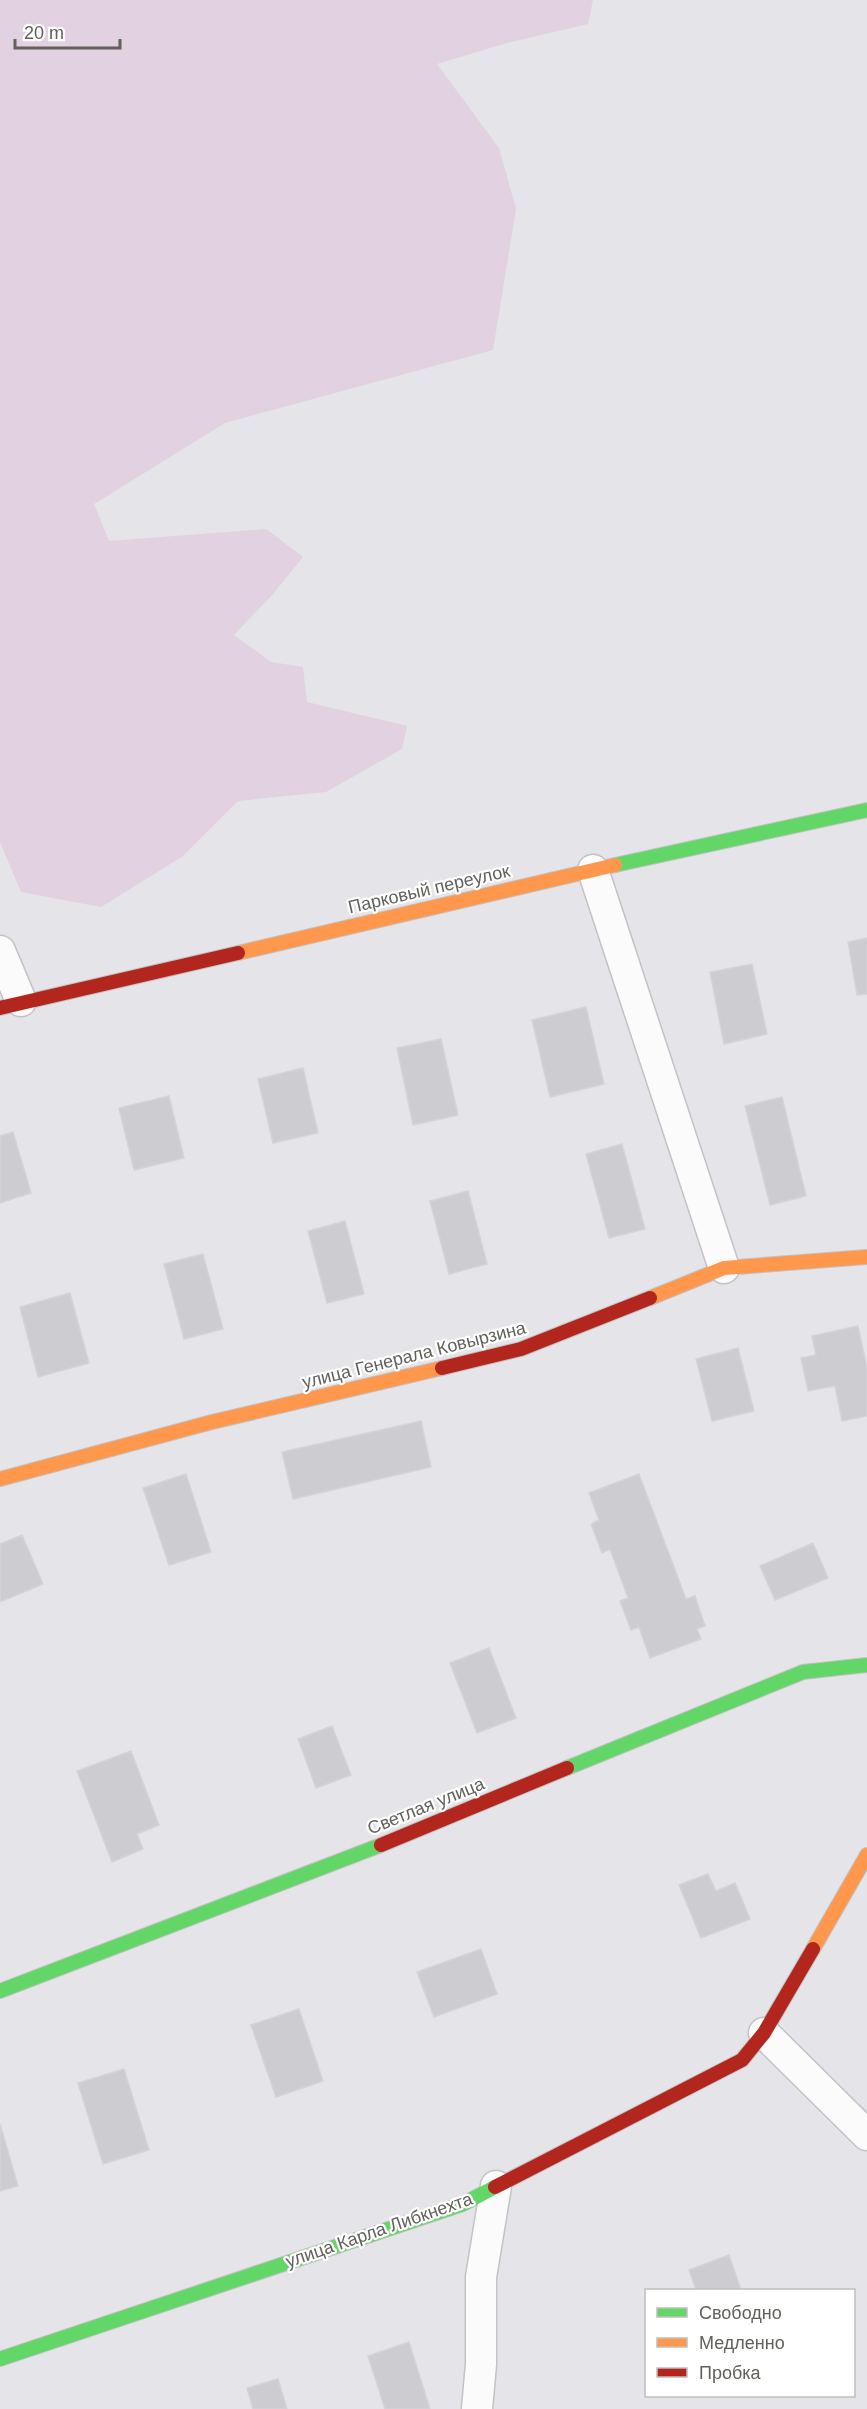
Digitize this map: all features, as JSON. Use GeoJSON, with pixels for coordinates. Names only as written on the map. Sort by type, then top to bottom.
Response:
{"type":"FeatureCollection","features":[{"type":"Feature","properties":{"kind":"street","name":"Парковый переулок"},"geometry":{"type":"LineString","coordinates":[[10,1005],[593,870],[867,810]]}},
{"type":"Feature","properties":{"kind":"street"},"geometry":{"type":"LineString","coordinates":[[593,870],[724,1268]]}},
{"type":"Feature","properties":{"kind":"street"},"geometry":{"type":"LineString","coordinates":[[0,951],[10,1005]]}},
{"type":"Feature","properties":{"kind":"street","name":"улица Генерала Ковырзина"},"geometry":{"type":"LineString","coordinates":[[0,1479],[212,1422],[521,1349],[724,1268],[867,1257]]}},
{"type":"Feature","properties":{"kind":"street","name":"Светлая улица"},"geometry":{"type":"LineString","coordinates":[[0,1991],[355,1855],[803,1672],[867,1665]]}},
{"type":"Feature","properties":{"kind":"street","name":"улица Карла Либкнехта"},"geometry":{"type":"LineString","coordinates":[[0,2359],[463,2204],[742,2060],[764,2033],[867,1855]]}},
{"type":"Feature","properties":{"kind":"street"},"geometry":{"type":"LineString","coordinates":[[764,2033],[867,2135]]}},
{"type":"Feature","properties":{"kind":"street"},"geometry":{"type":"LineString","coordinates":[[477,2409],[481,2364],[481,2277],[496,2186]]}},
{"type":"Feature","properties":{"kind":"shaded area"},"geometry":{"type":"Polygon","coordinates":[[[0,0],[593,0],[588,24],[507,43],[437,64],[499,148],[516,209],[493,350],[225,423],[94,504],[109,541],[266,529],[303,557],[273,594],[234,635],[271,662],[303,667],[307,702],[407,726],[402,749],[326,792],[238,801],[183,856],[101,907],[21,892],[0,842],[0,0]]]}},
{"type":"Feature","properties":{"kind":"building"},"geometry":{"type":"Polygon","coordinates":[[[867,938],[867,994],[857,995],[848,942],[867,938]]]}},
{"type":"Feature","properties":{"kind":"building"},"geometry":{"type":"Polygon","coordinates":[[[752,964],[767,1034],[724,1044],[710,972],[752,964]]]}},
{"type":"Feature","properties":{"kind":"building"},"geometry":{"type":"Polygon","coordinates":[[[586,1007],[604,1084],[550,1097],[532,1020],[586,1007]]]}},
{"type":"Feature","properties":{"kind":"building"},"geometry":{"type":"Polygon","coordinates":[[[441,1039],[458,1115],[413,1125],[397,1048],[441,1039]]]}},
{"type":"Feature","properties":{"kind":"building"},"geometry":{"type":"Polygon","coordinates":[[[303,1068],[318,1133],[273,1143],[258,1079],[303,1068]]]}},
{"type":"Feature","properties":{"kind":"building"},"geometry":{"type":"Polygon","coordinates":[[[169,1096],[184,1158],[134,1170],[119,1108],[169,1096]]]}},
{"type":"Feature","properties":{"kind":"building"},"geometry":{"type":"Polygon","coordinates":[[[782,1097],[806,1196],[770,1205],[745,1106],[782,1097]]]}},
{"type":"Feature","properties":{"kind":"building"},"geometry":{"type":"Polygon","coordinates":[[[13,1132],[31,1193],[0,1203],[0,1136],[13,1132]]]}},
{"type":"Feature","properties":{"kind":"building"},"geometry":{"type":"Polygon","coordinates":[[[622,1144],[645,1229],[609,1238],[586,1154],[622,1144]]]}},
{"type":"Feature","properties":{"kind":"building"},"geometry":{"type":"Polygon","coordinates":[[[468,1191],[487,1264],[449,1274],[430,1201],[468,1191]]]}},
{"type":"Feature","properties":{"kind":"building"},"geometry":{"type":"Polygon","coordinates":[[[345,1221],[364,1294],[327,1303],[308,1231],[345,1221]]]}},
{"type":"Feature","properties":{"kind":"building"},"geometry":{"type":"Polygon","coordinates":[[[203,1254],[223,1329],[184,1339],[164,1264],[203,1254]]]}},
{"type":"Feature","properties":{"kind":"building"},"geometry":{"type":"Polygon","coordinates":[[[70,1293],[89,1363],[38,1377],[20,1307],[70,1293]]]}},
{"type":"Feature","properties":{"kind":"building"},"geometry":{"type":"Polygon","coordinates":[[[858,1326],[867,1368],[867,1416],[842,1421],[835,1386],[808,1391],[801,1358],[816,1355],[812,1336],[858,1326]]]}},
{"type":"Feature","properties":{"kind":"building"},"geometry":{"type":"Polygon","coordinates":[[[738,1348],[754,1411],[712,1421],[696,1359],[738,1348]]]}},
{"type":"Feature","properties":{"kind":"building"},"geometry":{"type":"Polygon","coordinates":[[[421,1421],[431,1467],[293,1499],[282,1452],[421,1421]]]}},
{"type":"Feature","properties":{"kind":"building"},"geometry":{"type":"Polygon","coordinates":[[[186,1474],[211,1552],[169,1565],[143,1488],[186,1474]]]}},
{"type":"Feature","properties":{"kind":"building"},"geometry":{"type":"Polygon","coordinates":[[[639,1474],[686,1599],[695,1596],[705,1626],[697,1629],[701,1639],[650,1658],[639,1627],[631,1630],[620,1601],[628,1598],[610,1549],[602,1553],[591,1524],[599,1520],[589,1493],[639,1474]]]}},
{"type":"Feature","properties":{"kind":"building"},"geometry":{"type":"Polygon","coordinates":[[[22,1535],[43,1584],[0,1602],[0,1544],[22,1535]]]}},
{"type":"Feature","properties":{"kind":"building"},"geometry":{"type":"Polygon","coordinates":[[[813,1543],[828,1578],[775,1600],[760,1566],[813,1543]]]}},
{"type":"Feature","properties":{"kind":"building"},"geometry":{"type":"Polygon","coordinates":[[[489,1648],[516,1718],[477,1733],[450,1663],[489,1648]]]}},
{"type":"Feature","properties":{"kind":"building"},"geometry":{"type":"Polygon","coordinates":[[[332,1726],[351,1775],[316,1788],[298,1739],[332,1726]]]}},
{"type":"Feature","properties":{"kind":"building"},"geometry":{"type":"Polygon","coordinates":[[[131,1751],[159,1825],[137,1834],[143,1849],[112,1862],[77,1771],[131,1751]]]}},
{"type":"Feature","properties":{"kind":"building"},"geometry":{"type":"Polygon","coordinates":[[[708,1874],[716,1891],[735,1883],[750,1919],[701,1938],[679,1885],[708,1874]]]}},
{"type":"Feature","properties":{"kind":"building"},"geometry":{"type":"Polygon","coordinates":[[[481,1949],[497,1994],[434,2017],[417,1972],[481,1949]]]}},
{"type":"Feature","properties":{"kind":"building"},"geometry":{"type":"Polygon","coordinates":[[[299,2009],[323,2081],[276,2097],[251,2025],[299,2009]]]}},
{"type":"Feature","properties":{"kind":"building"},"geometry":{"type":"Polygon","coordinates":[[[124,2069],[149,2150],[103,2164],[78,2083],[124,2069]]]}},
{"type":"Feature","properties":{"kind":"building"},"geometry":{"type":"Polygon","coordinates":[[[0,2124],[18,2186],[0,2191],[0,2124]]]}},
{"type":"Feature","properties":{"kind":"building"},"geometry":{"type":"Polygon","coordinates":[[[729,2255],[741,2289],[696,2289],[689,2270],[729,2255]]]}},
{"type":"Feature","properties":{"kind":"building"},"geometry":{"type":"Polygon","coordinates":[[[409,2342],[430,2409],[385,2409],[368,2356],[409,2342]]]}},
{"type":"Feature","properties":{"kind":"building"},"geometry":{"type":"Polygon","coordinates":[[[278,2379],[287,2409],[253,2409],[247,2388],[278,2379]]]}},
{"type":"Feature","properties":{"kind":"traffic: fast"},"geometry":{"type":"LineString","coordinates":[[615,865],[867,810]]}},
{"type":"Feature","properties":{"kind":"traffic: fast"},"geometry":{"type":"LineString","coordinates":[[567,1768],[803,1672],[867,1665]]}},
{"type":"Feature","properties":{"kind":"traffic: fast"},"geometry":{"type":"LineString","coordinates":[[0,1991],[381,1845]]}},
{"type":"Feature","properties":{"kind":"traffic: fast"},"geometry":{"type":"LineString","coordinates":[[0,2359],[463,2204],[495,2187]]}},
{"type":"Feature","properties":{"kind":"traffic: slow"},"geometry":{"type":"LineString","coordinates":[[238,953],[615,865]]}},
{"type":"Feature","properties":{"kind":"traffic: slow"},"geometry":{"type":"LineString","coordinates":[[650,1298],[724,1268],[867,1257]]}},
{"type":"Feature","properties":{"kind":"traffic: slow"},"geometry":{"type":"LineString","coordinates":[[0,1479],[212,1422],[442,1368]]}},
{"type":"Feature","properties":{"kind":"traffic: slow"},"geometry":{"type":"LineString","coordinates":[[813,1949],[867,1855]]}},
{"type":"Feature","properties":{"kind":"traffic: jam"},"geometry":{"type":"LineString","coordinates":[[0,1008],[238,953]]}},
{"type":"Feature","properties":{"kind":"traffic: jam"},"geometry":{"type":"LineString","coordinates":[[442,1368],[521,1349],[650,1298]]}},
{"type":"Feature","properties":{"kind":"traffic: jam"},"geometry":{"type":"LineString","coordinates":[[381,1845],[567,1768]]}},
{"type":"Feature","properties":{"kind":"traffic: jam"},"geometry":{"type":"LineString","coordinates":[[495,2187],[742,2060],[764,2033],[813,1949]]}}]}
